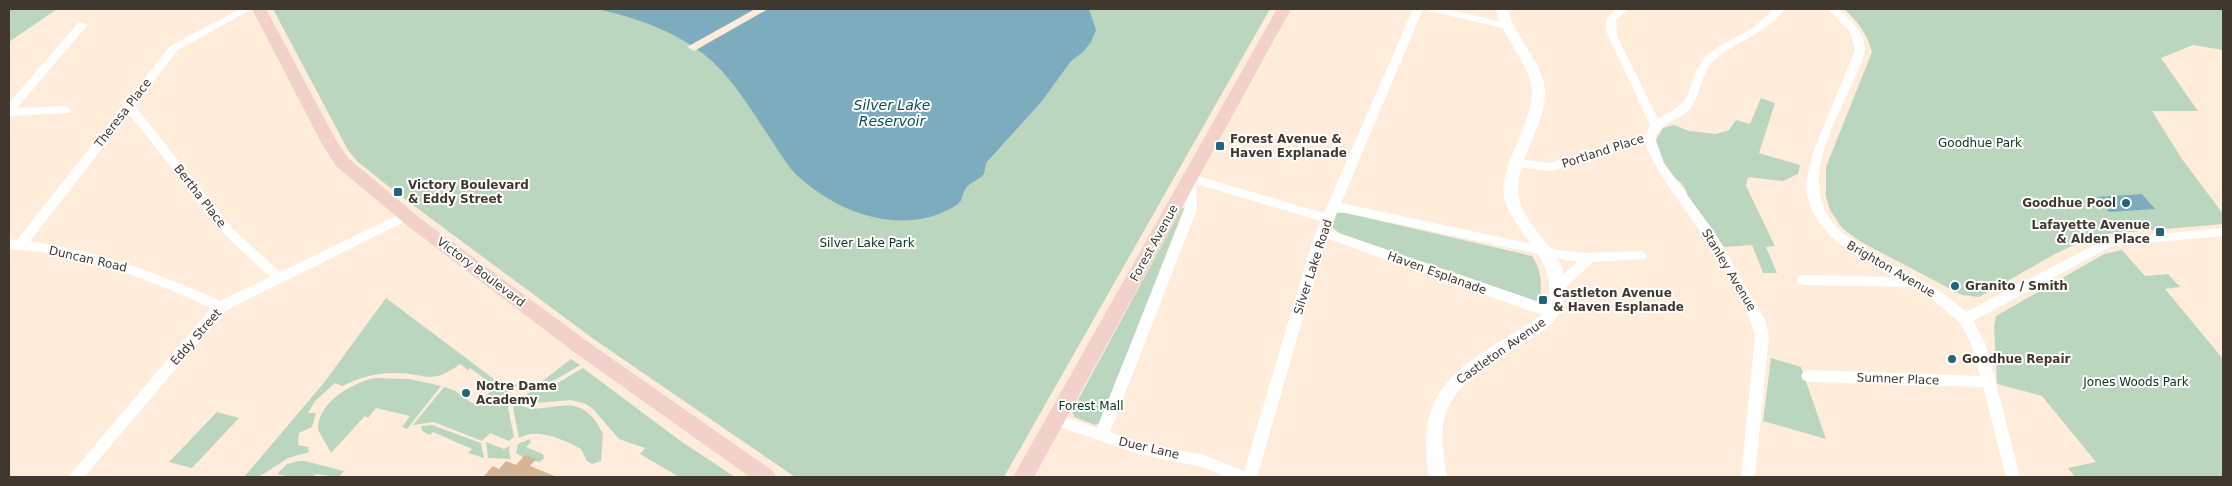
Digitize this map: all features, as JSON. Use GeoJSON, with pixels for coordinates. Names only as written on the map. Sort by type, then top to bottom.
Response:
{"type":"FeatureCollection","features":[{"type":"Feature","properties":{"kind":"main road","name":"Victory Boulevard"},"geometry":{"type":"LineString","coordinates":[[259,9],[330,144],[342,162],[406,216],[581,347],[766,477]]}},
{"type":"Feature","properties":{"kind":"main road","name":"Forest Avenue"},"geometry":{"type":"LineString","coordinates":[[1023,477],[1284,9]]}},
{"type":"Feature","properties":{"kind":"street","name":"Theresa Place"},"geometry":{"type":"LineString","coordinates":[[15,244],[129,106],[174,48],[247,9]]}},
{"type":"Feature","properties":{"kind":"street","name":"Silver Lake Road"},"geometry":{"type":"LineString","coordinates":[[1250,477],[1322,232],[1418,9]]}},
{"type":"Feature","properties":{"kind":"street"},"geometry":{"type":"LineString","coordinates":[[1433,9],[1507,26]]}},
{"type":"Feature","properties":{"kind":"street","name":"Castleton Avenue"},"geometry":{"type":"LineString","coordinates":[[1438,477],[1435,457],[1436,426],[1440,406],[1448,391],[1465,374],[1543,323],[1552,312],[1558,287],[1555,271],[1548,253],[1522,218],[1511,198],[1510,183],[1536,112],[1538,90],[1532,69],[1502,17],[1502,9]]}},
{"type":"Feature","properties":{"kind":"street"},"geometry":{"type":"LineString","coordinates":[[1622,9],[1612,16],[1610,21],[1612,36],[1656,125]]}},
{"type":"Feature","properties":{"kind":"street","name":"Portland Place"},"geometry":{"type":"LineString","coordinates":[[1518,163],[1551,167],[1649,138],[1656,125],[1682,110],[1691,100],[1700,73],[1708,60],[1722,49],[1757,30],[1780,9]]}},
{"type":"Feature","properties":{"kind":"street","name":"Brighton Avenue"},"geometry":{"type":"LineString","coordinates":[[1833,9],[1855,31],[1860,50],[1814,159],[1815,202],[1823,221],[1842,240],[1916,282],[1942,299],[1965,319],[1979,345],[2013,477]]}},
{"type":"Feature","properties":{"kind":"street"},"geometry":{"type":"LineString","coordinates":[[9,111],[82,25]]}},
{"type":"Feature","properties":{"kind":"street","name":"Bertha Place"},"geometry":{"type":"LineString","coordinates":[[129,106],[228,231],[279,278]]}},
{"type":"Feature","properties":{"kind":"street"},"geometry":{"type":"LineString","coordinates":[[9,111],[65,110]]}},
{"type":"Feature","properties":{"kind":"street","name":"Stanley Avenue"},"geometry":{"type":"LineString","coordinates":[[1649,138],[1659,164],[1711,236],[1758,320],[1762,336],[1748,477]]}},
{"type":"Feature","properties":{"kind":"street"},"geometry":{"type":"LineString","coordinates":[[1101,436],[1191,209],[1190,178],[1328,219]]}},
{"type":"Feature","properties":{"kind":"street"},"geometry":{"type":"LineString","coordinates":[[1333,206],[1548,253],[1590,258],[1641,256]]}},
{"type":"Feature","properties":{"kind":"street","name":"Eddy Street"},"geometry":{"type":"LineString","coordinates":[[75,477],[220,307],[406,216]]}},
{"type":"Feature","properties":{"kind":"street","name":"Haven Esplanade"},"geometry":{"type":"LineString","coordinates":[[1322,232],[1533,307],[1552,312]]}},
{"type":"Feature","properties":{"kind":"street"},"geometry":{"type":"LineString","coordinates":[[1965,319],[2110,242],[2223,233]]}},
{"type":"Feature","properties":{"kind":"street","name":"Duncan Road"},"geometry":{"type":"LineString","coordinates":[[15,244],[91,257],[124,266],[220,307]]}},
{"type":"Feature","properties":{"kind":"street"},"geometry":{"type":"LineString","coordinates":[[1558,287],[1590,258]]}},
{"type":"Feature","properties":{"kind":"street"},"geometry":{"type":"LineString","coordinates":[[1803,280],[1916,282]]}},
{"type":"Feature","properties":{"kind":"street","name":"Sumner Place"},"geometry":{"type":"LineString","coordinates":[[1808,376],[1988,382]]}},
{"type":"Feature","properties":{"kind":"street","name":"Duer Lane"},"geometry":{"type":"LineString","coordinates":[[1056,420],[1139,448],[1204,460],[1242,477]]}},
{"type":"Feature","properties":{"kind":"green space"},"geometry":{"type":"Polygon","coordinates":[[[9,9],[57,9],[9,42],[9,9]]]}},
{"type":"Feature","properties":{"kind":"green space","name":"Silver Lake Park"},"geometry":{"type":"Polygon","coordinates":[[[273,9],[1270,9],[1004,477],[795,477],[595,340],[398,194],[400,192],[396,189],[393,190],[357,161],[348,150],[273,9]]]}},
{"type":"Feature","properties":{"kind":"green space","name":"Goodhue Park"},"geometry":{"type":"Polygon","coordinates":[[[1844,9],[2223,9],[2223,50],[2193,45],[2161,58],[2198,111],[2152,111],[2182,159],[2223,214],[2223,224],[2095,235],[2055,254],[1979,297],[1962,295],[1861,242],[1842,228],[1830,210],[1826,197],[1826,167],[1872,52],[1861,28],[1844,9]]]}},
{"type":"Feature","properties":{"kind":"green space"},"geometry":{"type":"Polygon","coordinates":[[[1761,98],[1775,103],[1759,153],[1800,165],[1798,174],[1783,181],[1748,177],[1746,186],[1775,246],[1766,247],[1777,273],[1763,273],[1752,245],[1724,247],[1688,198],[1682,184],[1668,172],[1659,154],[1656,140],[1663,128],[1674,125],[1689,131],[1716,134],[1729,130],[1736,120],[1750,124],[1761,98]]]}},
{"type":"Feature","properties":{"kind":"green space","name":"Forest Mall"},"geometry":{"type":"Polygon","coordinates":[[[1182,208],[1184,208],[1100,423],[1095,425],[1074,417],[1072,411],[1182,208]]]}},
{"type":"Feature","properties":{"kind":"green space"},"geometry":{"type":"Polygon","coordinates":[[[1337,213],[1346,213],[1532,256],[1540,276],[1540,300],[1538,302],[1339,233],[1332,227],[1337,213]]]}},
{"type":"Feature","properties":{"kind":"green space","name":"Jones Woods Park"},"geometry":{"type":"Polygon","coordinates":[[[2122,250],[2145,276],[2168,274],[2180,287],[2165,289],[2223,359],[2223,477],[2075,477],[2068,468],[2096,462],[2042,396],[1997,384],[1994,327],[1996,316],[2104,254],[2122,250]]]}},
{"type":"Feature","properties":{"kind":"green space"},"geometry":{"type":"Polygon","coordinates":[[[386,298],[498,382],[519,385],[503,395],[481,399],[490,392],[487,390],[493,385],[470,368],[468,370],[460,364],[450,371],[435,377],[387,373],[367,376],[342,386],[335,383],[315,401],[308,413],[316,413],[312,427],[299,433],[298,445],[308,447],[309,452],[288,458],[259,477],[244,477],[323,384],[386,298]]]}},
{"type":"Feature","properties":{"kind":"green space"},"geometry":{"type":"Polygon","coordinates":[[[1771,358],[1801,367],[1826,439],[1763,421],[1771,358]]]}},
{"type":"Feature","properties":{"kind":"green space"},"geometry":{"type":"Polygon","coordinates":[[[571,359],[580,365],[555,380],[536,386],[571,359]]]}},
{"type":"Feature","properties":{"kind":"green space"},"geometry":{"type":"Polygon","coordinates":[[[583,368],[682,442],[735,477],[679,477],[640,454],[645,448],[619,439],[593,409],[586,404],[571,400],[535,403],[524,401],[528,393],[556,384],[583,368]]]}},
{"type":"Feature","properties":{"kind":"green space"},"geometry":{"type":"Polygon","coordinates":[[[375,378],[410,379],[441,386],[407,429],[402,427],[410,416],[376,408],[368,418],[365,416],[331,453],[318,430],[319,420],[323,411],[329,403],[346,390],[356,384],[375,378]]]}},
{"type":"Feature","properties":{"kind":"green space"},"geometry":{"type":"Polygon","coordinates":[[[444,387],[455,391],[472,403],[512,400],[508,408],[514,437],[509,441],[490,433],[482,441],[434,422],[413,425],[444,387]]]}},
{"type":"Feature","properties":{"kind":"green space"},"geometry":{"type":"Polygon","coordinates":[[[516,403],[528,408],[573,406],[583,409],[593,418],[603,434],[601,461],[592,464],[587,461],[581,449],[551,436],[534,434],[519,438],[513,408],[516,403]]]}},
{"type":"Feature","properties":{"kind":"green space"},"geometry":{"type":"Polygon","coordinates":[[[217,412],[239,418],[192,468],[169,462],[217,412]]]}},
{"type":"Feature","properties":{"kind":"green space"},"geometry":{"type":"Polygon","coordinates":[[[432,425],[481,443],[484,458],[468,453],[472,449],[433,432],[430,435],[422,431],[421,426],[432,425]]]}},
{"type":"Feature","properties":{"kind":"green space"},"geometry":{"type":"Polygon","coordinates":[[[530,439],[531,442],[526,447],[543,454],[544,458],[540,462],[526,459],[516,453],[518,444],[530,439]]]}},
{"type":"Feature","properties":{"kind":"green space"},"geometry":{"type":"Polygon","coordinates":[[[486,442],[504,449],[510,446],[511,459],[488,458],[486,442]]]}},
{"type":"Feature","properties":{"kind":"green space"},"geometry":{"type":"Polygon","coordinates":[[[299,461],[344,471],[339,477],[316,474],[313,477],[290,477],[277,474],[287,464],[299,461]]]}},
{"type":"Feature","properties":{"kind":"water","name":"Silver Lake Reservoir"},"geometry":{"type":"Polygon","coordinates":[[[597,9],[1089,9],[1096,30],[1091,42],[1083,52],[1071,61],[1042,101],[986,163],[984,174],[966,188],[958,204],[934,216],[912,220],[890,220],[868,216],[846,208],[807,184],[788,166],[730,80],[701,52],[658,28],[628,17],[597,9]]]}},
{"type":"Feature","properties":{"kind":"water","name":"Goodhue Pool"},"geometry":{"type":"Polygon","coordinates":[[[2142,194],[2155,209],[2109,212],[2097,197],[2142,194]]]}},
{"type":"Feature","properties":{"kind":"pier"},"geometry":{"type":"Polygon","coordinates":[[[755,9],[768,9],[694,51],[687,47],[755,9]]]}},
{"type":"Feature","properties":{"kind":"building"},"geometry":{"type":"Polygon","coordinates":[[[525,455],[536,459],[530,466],[557,477],[483,477],[493,466],[499,469],[506,461],[516,465],[525,455]]]}},
{"type":"Feature","properties":{"kind":"place","name":"Forest Avenue & Haven Explanade"},"geometry":{"type":"Point","coordinates":[1220,146]}},
{"type":"Feature","properties":{"kind":"place","name":"Victory Boulevard & Eddy Street"},"geometry":{"type":"Point","coordinates":[398,192]}},
{"type":"Feature","properties":{"kind":"place","name":"Goodhue Pool"},"geometry":{"type":"Point","coordinates":[2126,203]}},
{"type":"Feature","properties":{"kind":"place","name":"Lafayette Avenue & Alden Place"},"geometry":{"type":"Point","coordinates":[2160,232]}},
{"type":"Feature","properties":{"kind":"place","name":"Granito / Smith"},"geometry":{"type":"Point","coordinates":[1955,286]}},
{"type":"Feature","properties":{"kind":"place","name":"Castleton Avenue & Haven Esplanade"},"geometry":{"type":"Point","coordinates":[1543,300]}},
{"type":"Feature","properties":{"kind":"place","name":"Goodhue Repair"},"geometry":{"type":"Point","coordinates":[1952,359]}},
{"type":"Feature","properties":{"kind":"place","name":"Notre Dame Academy"},"geometry":{"type":"Point","coordinates":[466,393]}}]}
